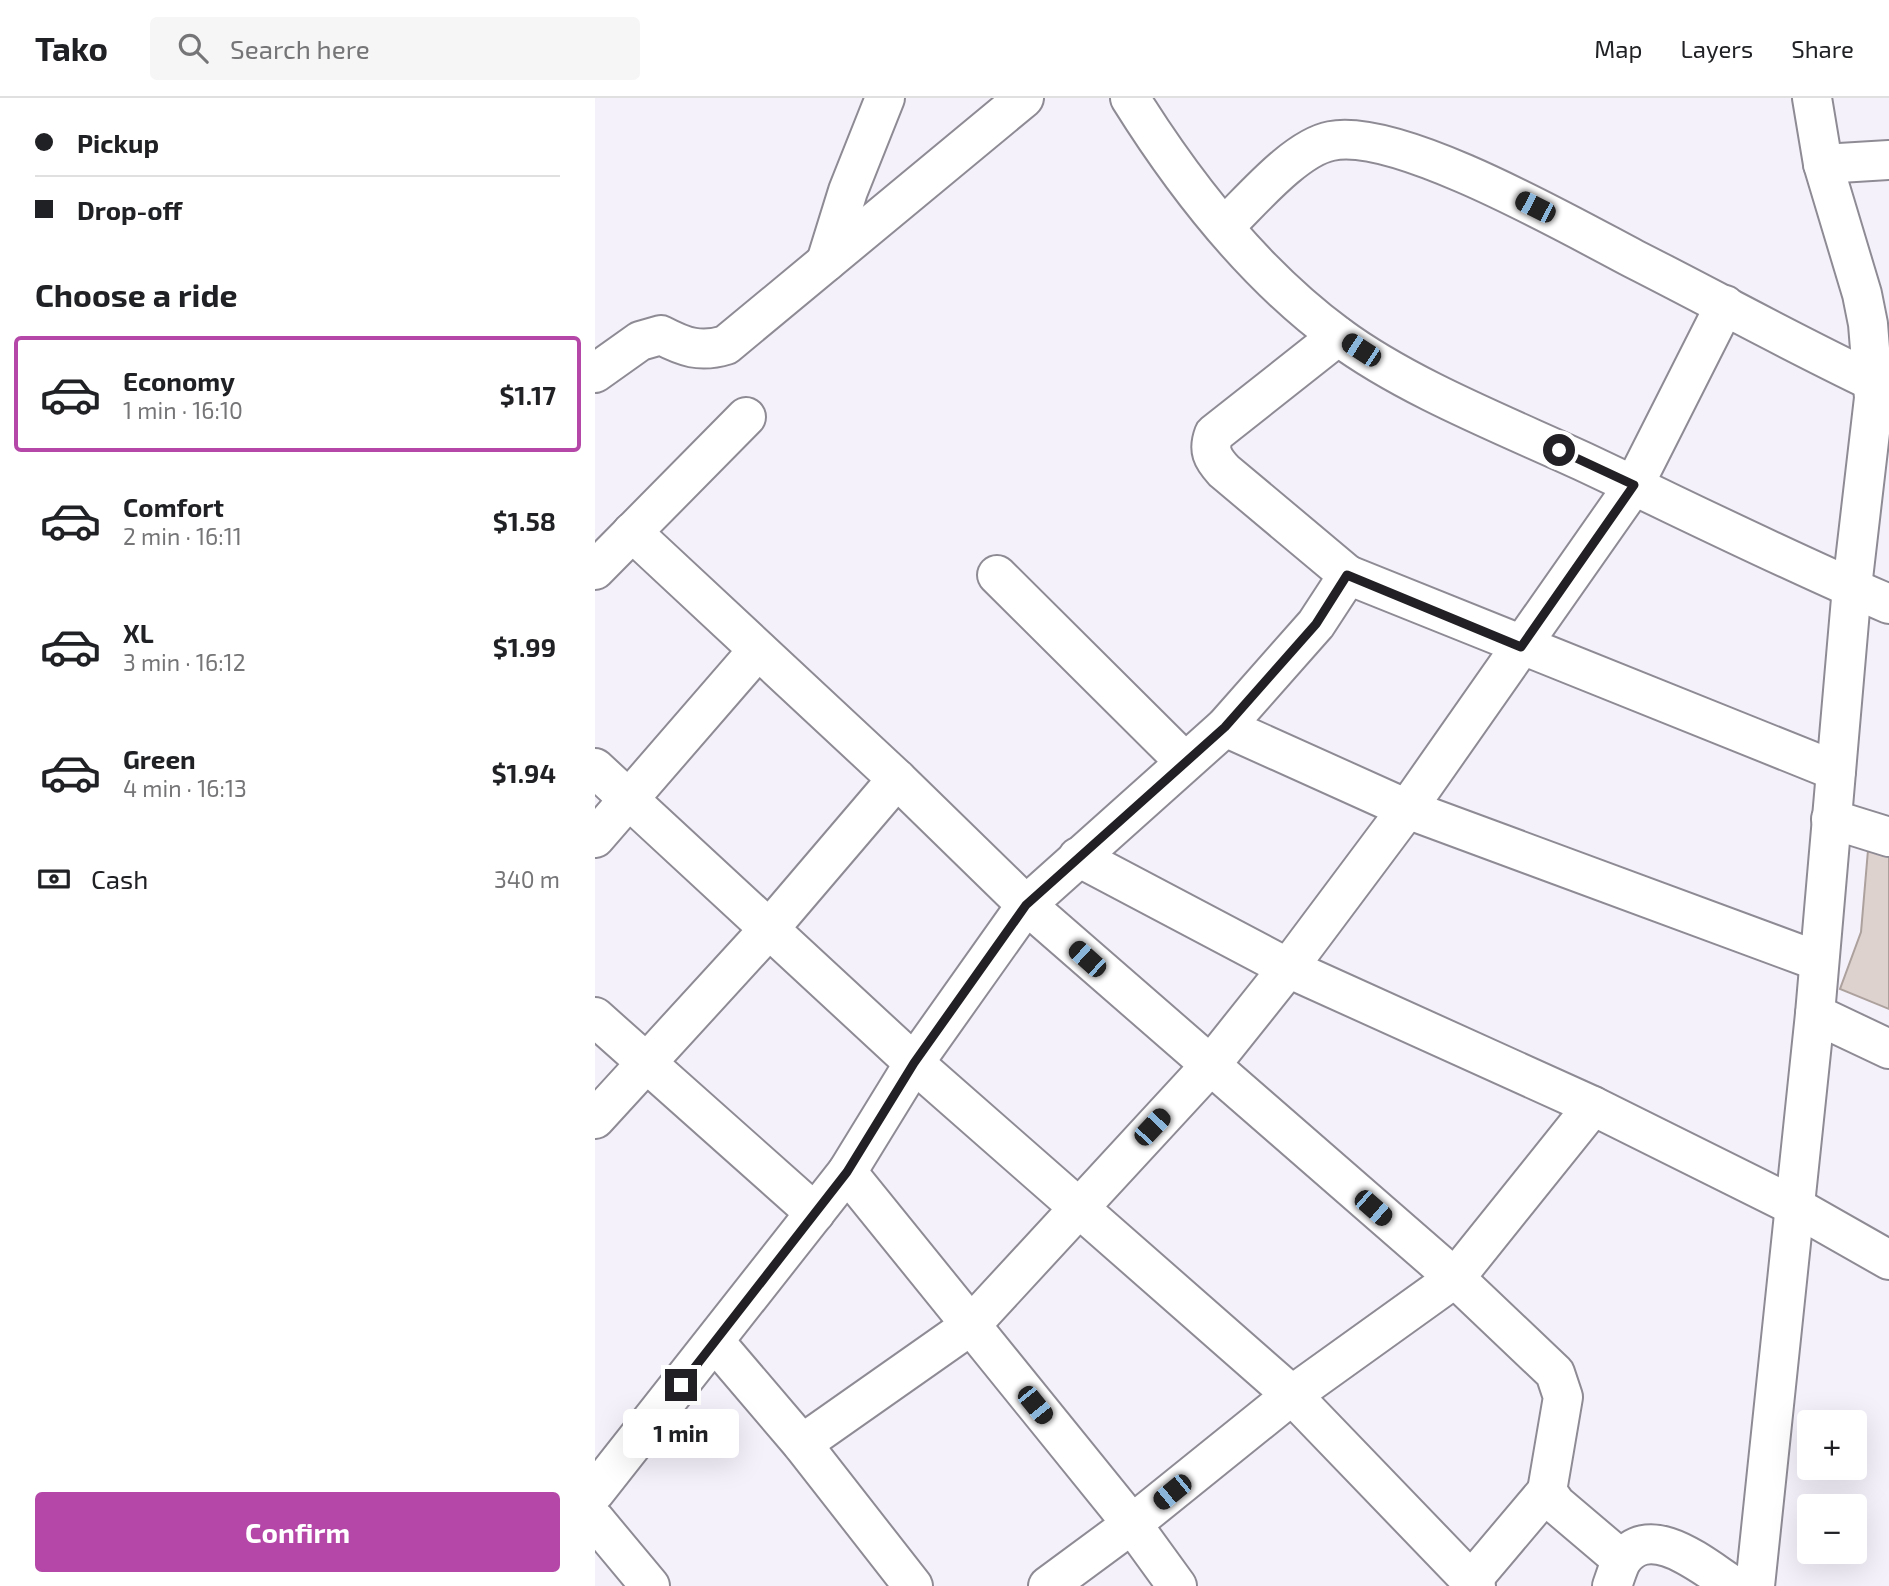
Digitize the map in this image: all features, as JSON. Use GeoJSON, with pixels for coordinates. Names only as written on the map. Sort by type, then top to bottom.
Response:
{"type":"FeatureCollection","features":[{"type":"Feature","properties":{"kind":"street"},"geometry":{"type":"LineString","coordinates":[[826,262],[848,191],[885,98]]}},
{"type":"Feature","properties":{"kind":"street"},"geometry":{"type":"LineString","coordinates":[[595,373],[639,341],[661,335],[688,349],[710,350],[726,345],[1024,98]]}},
{"type":"Feature","properties":{"kind":"street"},"geometry":{"type":"LineString","coordinates":[[1130,98],[1160,146],[1225,226],[1283,289],[1338,336],[1396,371],[1889,604]]}},
{"type":"Feature","properties":{"kind":"street"},"geometry":{"type":"LineString","coordinates":[[1755,1586],[1815,1014],[1853,587],[1874,398],[1880,385],[1862,294],[1823,163],[1812,98]]}},
{"type":"Feature","properties":{"kind":"street"},"geometry":{"type":"LineString","coordinates":[[1225,226],[1299,157],[1331,141],[1359,140],[1445,166],[1511,195],[1880,385]]}},
{"type":"Feature","properties":{"kind":"street"},"geometry":{"type":"LineString","coordinates":[[1823,163],[1889,160]]}},
{"type":"Feature","properties":{"kind":"street"},"geometry":{"type":"LineString","coordinates":[[802,1444],[970,1326],[1209,1066],[1289,968],[1407,809],[1634,485],[1725,305]]}},
{"type":"Feature","properties":{"kind":"street"},"geometry":{"type":"LineString","coordinates":[[1338,336],[1214,434],[1210,446],[1213,459],[1224,471],[1347,575],[1836,771]]}},
{"type":"Feature","properties":{"kind":"street"},"geometry":{"type":"LineString","coordinates":[[595,570],[746,417]]}},
{"type":"Feature","properties":{"kind":"street"},"geometry":{"type":"LineString","coordinates":[[595,768],[1076,1209],[1292,1395],[1473,1583],[1547,1491],[1563,1397],[1561,1384],[1555,1373],[1455,1278],[1026,905],[897,779],[632,532]]}},
{"type":"Feature","properties":{"kind":"street"},"geometry":{"type":"LineString","coordinates":[[997,575],[1184,761]]}},
{"type":"Feature","properties":{"kind":"street"},"geometry":{"type":"LineString","coordinates":[[595,1492],[847,1172],[914,1063],[1026,905],[1225,727],[1316,624],[1347,575]]}},
{"type":"Feature","properties":{"kind":"street"},"geometry":{"type":"LineString","coordinates":[[595,838],[758,650]]}},
{"type":"Feature","properties":{"kind":"street"},"geometry":{"type":"LineString","coordinates":[[1225,727],[1407,809],[1818,961]]}},
{"type":"Feature","properties":{"kind":"street"},"geometry":{"type":"LineString","coordinates":[[595,1119],[769,929],[897,779]]}},
{"type":"Feature","properties":{"kind":"street"},"geometry":{"type":"LineString","coordinates":[[1831,820],[1889,837]]}},
{"type":"Feature","properties":{"kind":"street"},"geometry":{"type":"LineString","coordinates":[[1078,857],[1289,968],[1593,1107],[1794,1206],[1889,1260]]}},
{"type":"Feature","properties":{"kind":"street"},"geometry":{"type":"LineString","coordinates":[[1815,1014],[1889,1049]]}},
{"type":"Feature","properties":{"kind":"street"},"geometry":{"type":"LineString","coordinates":[[595,1017],[815,1213]]}},
{"type":"Feature","properties":{"kind":"street"},"geometry":{"type":"LineString","coordinates":[[1048,1586],[1132,1524],[1292,1395],[1455,1278],[1593,1107]]}},
{"type":"Feature","properties":{"kind":"street"},"geometry":{"type":"LineString","coordinates":[[847,1172],[1132,1524],[1177,1586]]}},
{"type":"Feature","properties":{"kind":"street"},"geometry":{"type":"LineString","coordinates":[[715,1342],[802,1444],[913,1586]]}},
{"type":"Feature","properties":{"kind":"street"},"geometry":{"type":"LineString","coordinates":[[1547,1491],[1617,1573],[1635,1548],[1647,1544],[1666,1546],[1734,1586]]}},
{"type":"Feature","properties":{"kind":"street"},"geometry":{"type":"LineString","coordinates":[[595,1520],[650,1586]]}},
{"type":"Feature","properties":{"kind":"building"},"geometry":{"type":"Polygon","coordinates":[[[1868,850],[1889,852],[1889,1009],[1840,989],[1861,932],[1868,850]]]}},
{"type":"Feature","properties":{"kind":"route"},"geometry":{"type":"LineString","coordinates":[[681,1385],[847,1172],[914,1063],[1026,905],[1225,727],[1316,624],[1333,602],[1347,575],[1521,647],[1634,485],[1559,450]]}}]}
